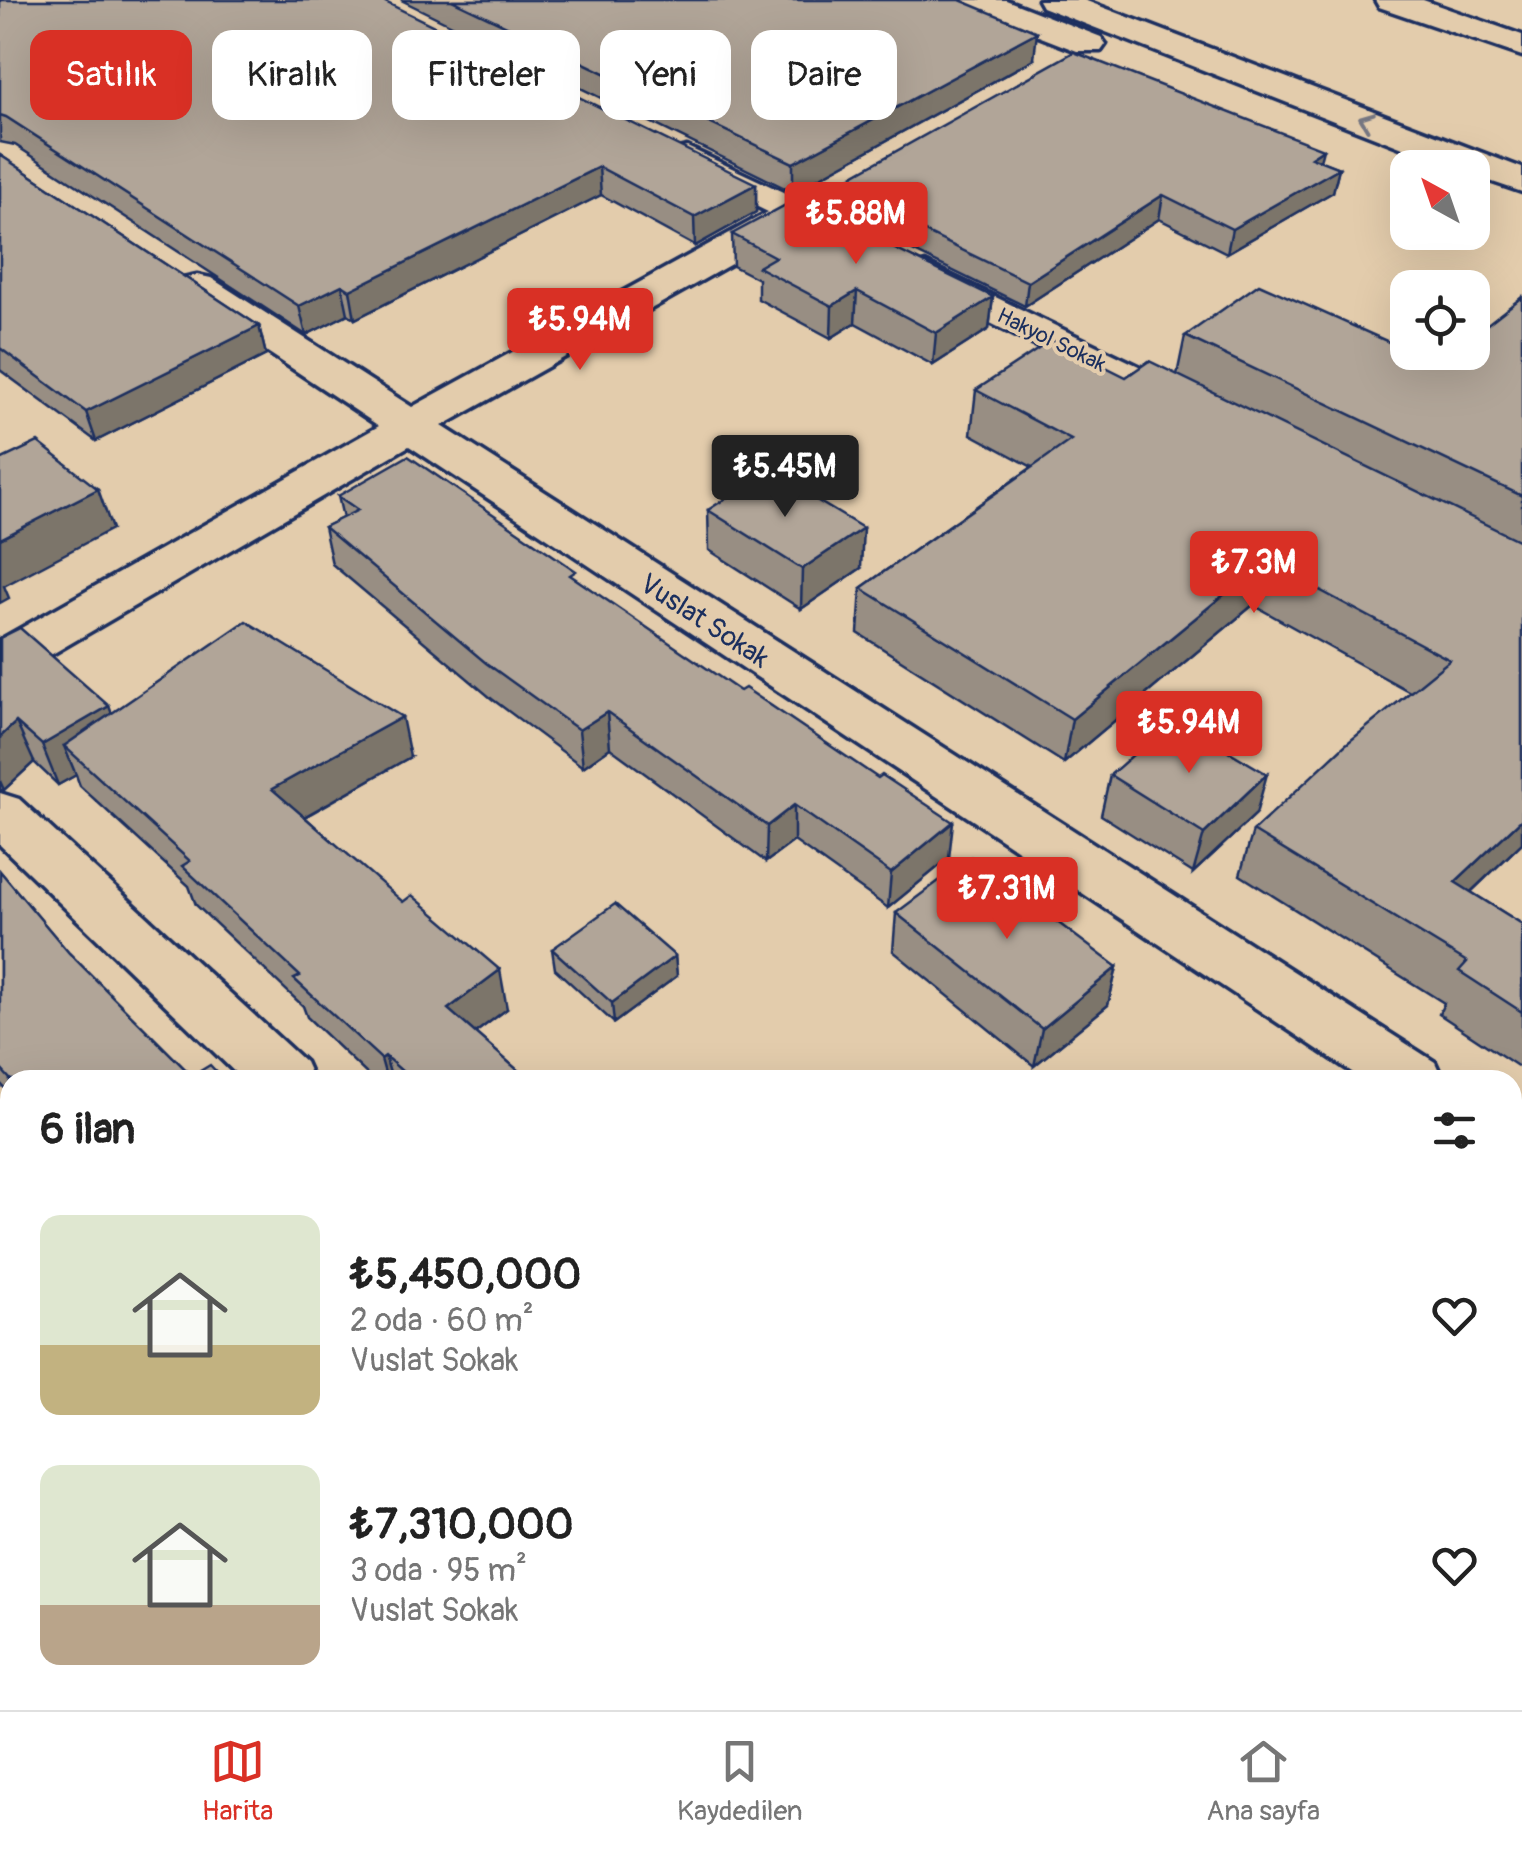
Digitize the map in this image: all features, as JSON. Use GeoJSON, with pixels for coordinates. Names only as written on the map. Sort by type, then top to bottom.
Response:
{"type":"FeatureCollection","features":[{"type":"Feature","properties":{"kind":"street"},"geometry":{"type":"LineString","coordinates":[[976,0],[1104,34],[1522,181]]}},
{"type":"Feature","properties":{"kind":"street"},"geometry":{"type":"LineString","coordinates":[[1054,0],[1104,34],[1390,162]]}},
{"type":"Feature","properties":{"kind":"street"},"geometry":{"type":"LineString","coordinates":[[1391,0],[1522,46]]}},
{"type":"Feature","properties":{"kind":"street"},"geometry":{"type":"LineString","coordinates":[[1040,74],[1104,34]]}},
{"type":"Feature","properties":{"kind":"street","name":"Hakyol Sokak"},"geometry":{"type":"LineString","coordinates":[[659,144],[814,202],[1221,423]]}},
{"type":"Feature","properties":{"kind":"street"},"geometry":{"type":"LineString","coordinates":[[0,662],[408,427],[814,202]]}},
{"type":"Feature","properties":{"kind":"street"},"geometry":{"type":"LineString","coordinates":[[1490,203],[1522,216]]}},
{"type":"Feature","properties":{"kind":"street","name":"Vuslat Sokak"},"geometry":{"type":"LineString","coordinates":[[164,264],[1398,1070]]}},
{"type":"Feature","properties":{"kind":"street"},"geometry":{"type":"LineString","coordinates":[[0,813],[271,1070]]}},
{"type":"Feature","properties":{"kind":"building"},"geometry":{"type":"Polygon","coordinates":[[[0,0],[381,0],[442,30],[392,30],[392,120],[580,120],[580,98],[600,107],[600,120],[626,120],[756,184],[694,217],[599,167],[350,290],[342,285],[299,306],[0,115],[0,0]]]}},
{"type":"Feature","properties":{"kind":"building"},"geometry":{"type":"Polygon","coordinates":[[[452,0],[960,0],[1037,32],[897,107],[897,30],[751,30],[751,120],[873,120],[793,163],[703,120],[731,120],[731,30],[600,30],[600,71],[580,61],[580,30],[515,30],[452,0]]]}},
{"type":"Feature","properties":{"kind":"building"},"geometry":{"type":"Polygon","coordinates":[[[1074,52],[1323,149],[1311,157],[1339,168],[1232,229],[1163,195],[1028,282],[832,187],[1074,52]]]}},
{"type":"Feature","properties":{"kind":"building"},"geometry":{"type":"Polygon","coordinates":[[[0,155],[259,326],[86,412],[0,348],[0,155]]]}},
{"type":"Feature","properties":{"kind":"building"},"geometry":{"type":"Polygon","coordinates":[[[795,200],[993,297],[936,333],[857,291],[832,306],[758,267],[775,257],[732,234],[795,200]]]}},
{"type":"Feature","properties":{"kind":"building"},"geometry":{"type":"Polygon","coordinates":[[[1259,284],[1390,343],[1390,370],[1490,370],[1490,322],[1522,297],[1522,496],[1185,336],[1259,284]]]}},
{"type":"Feature","properties":{"kind":"building"},"geometry":{"type":"Polygon","coordinates":[[[1052,340],[1126,377],[1149,361],[1522,542],[1522,819],[1455,882],[1522,924],[1522,1012],[1459,971],[1467,962],[1253,831],[1345,745],[1450,660],[1265,561],[1072,719],[861,588],[1071,440],[976,390],[1052,340]]]}},
{"type":"Feature","properties":{"kind":"building"},"geometry":{"type":"Polygon","coordinates":[[[38,442],[98,489],[0,539],[0,460],[38,442]]]}},
{"type":"Feature","properties":{"kind":"building"},"geometry":{"type":"Polygon","coordinates":[[[408,456],[576,571],[570,575],[740,691],[745,688],[878,778],[882,775],[953,822],[891,873],[794,805],[767,826],[607,712],[579,730],[486,663],[324,527],[358,510],[338,496],[408,456]]]}},
{"type":"Feature","properties":{"kind":"building"},"geometry":{"type":"Polygon","coordinates":[[[768,471],[863,528],[802,569],[708,510],[768,471]]]}},
{"type":"Feature","properties":{"kind":"building"},"geometry":{"type":"Polygon","coordinates":[[[246,621],[402,717],[272,789],[403,902],[412,895],[500,970],[448,1009],[518,1070],[401,1070],[385,1056],[381,1059],[294,979],[300,976],[182,866],[190,861],[64,746],[246,621]]]}},
{"type":"Feature","properties":{"kind":"building"},"geometry":{"type":"Polygon","coordinates":[[[20,628],[109,706],[42,745],[16,722],[0,737],[0,638],[20,628]]]}},
{"type":"Feature","properties":{"kind":"building"},"geometry":{"type":"Polygon","coordinates":[[[1174,719],[1267,774],[1204,834],[1110,775],[1174,719]]]}},
{"type":"Feature","properties":{"kind":"building"},"geometry":{"type":"Polygon","coordinates":[[[971,857],[1117,967],[1042,1029],[896,913],[971,857]]]}},
{"type":"Feature","properties":{"kind":"building"},"geometry":{"type":"Polygon","coordinates":[[[0,871],[69,953],[186,1070],[0,1068],[0,871]]]}},
{"type":"Feature","properties":{"kind":"building"},"geometry":{"type":"Polygon","coordinates":[[[615,904],[675,956],[612,1003],[552,949],[615,904]]]}}]}
